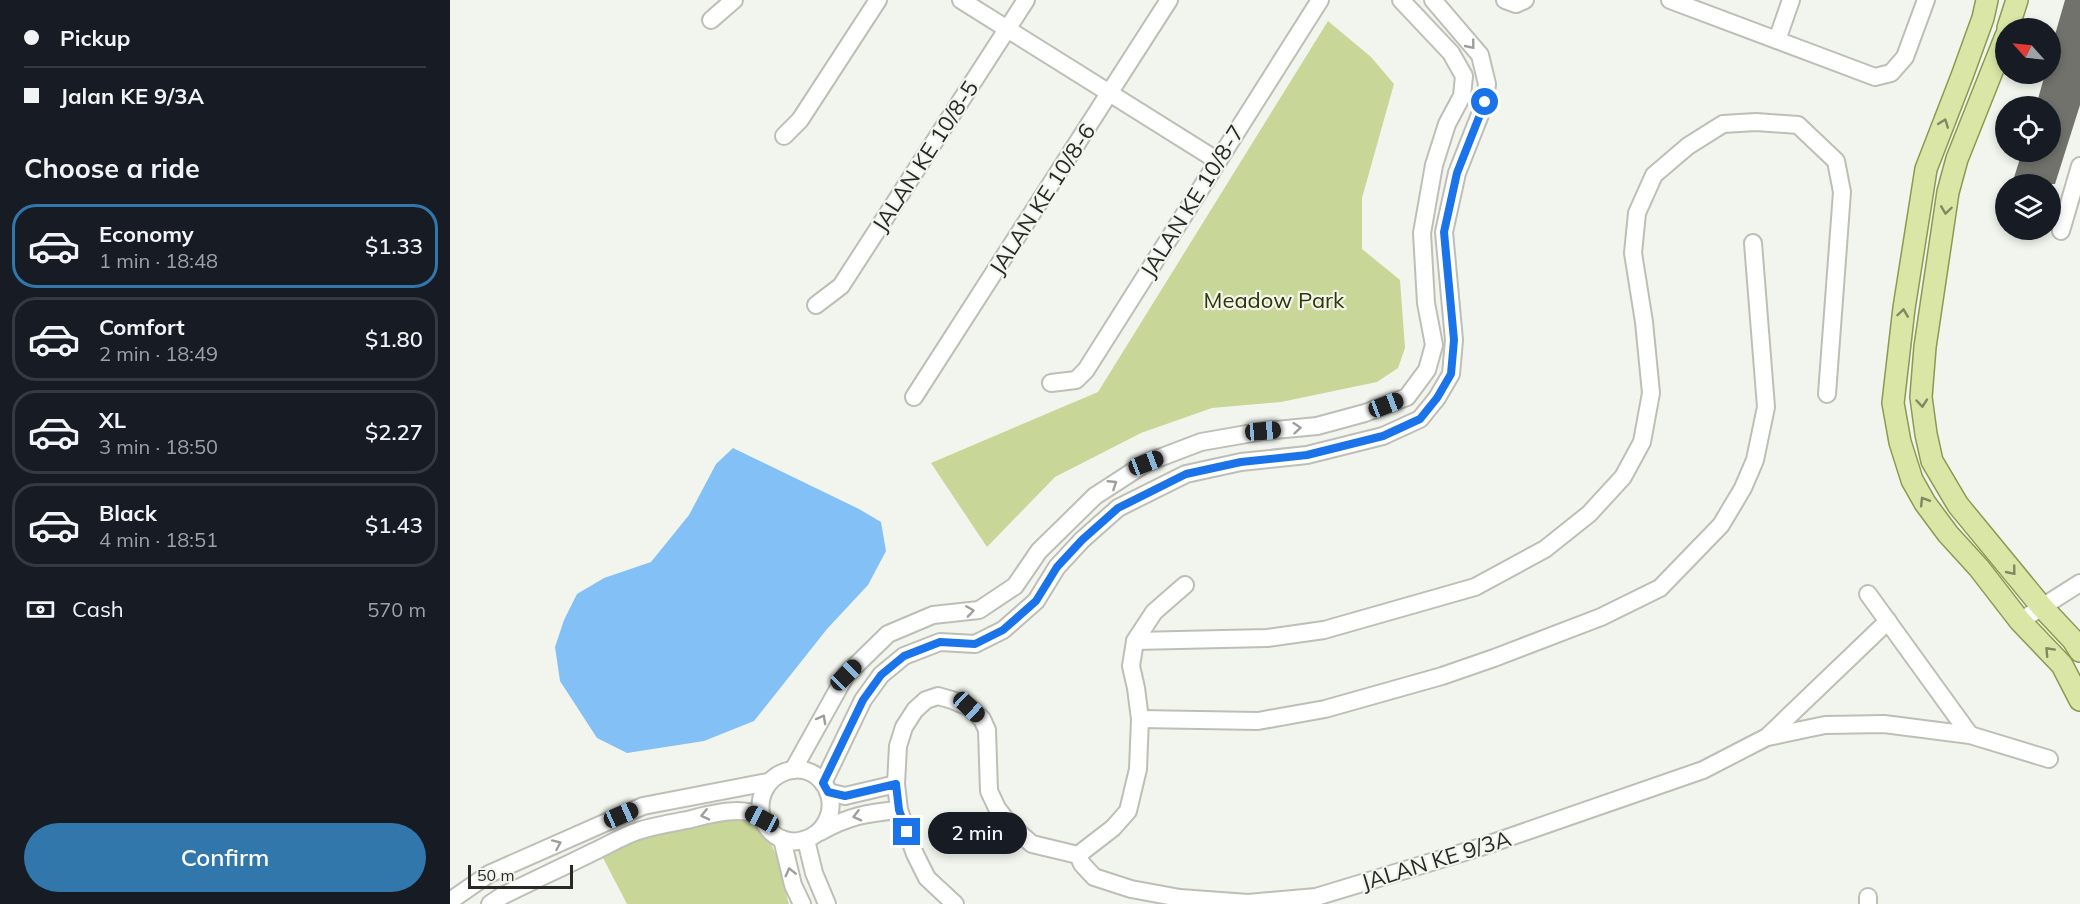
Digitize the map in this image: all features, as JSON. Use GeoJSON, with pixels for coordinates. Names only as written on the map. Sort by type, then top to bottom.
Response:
{"type":"FeatureCollection","features":[{"type":"Feature","properties":{"kind":"main road"},"geometry":{"type":"LineString","coordinates":[[1987,0],[1983,18],[1926,169],[1904,308],[1893,403],[1900,442],[1912,480],[1925,504],[2020,621],[2062,665],[2080,700]]}},
{"type":"Feature","properties":{"kind":"main road"},"geometry":{"type":"LineString","coordinates":[[2011,18],[2017,0]]}},
{"type":"Feature","properties":{"kind":"main road"},"geometry":{"type":"LineString","coordinates":[[1995,64],[1957,159],[1948,192],[1925,347],[1921,397],[1932,461],[1958,504],[2080,651]]}},
{"type":"Feature","properties":{"kind":"street"},"geometry":{"type":"LineString","coordinates":[[711,20],[734,0]]}},
{"type":"Feature","properties":{"kind":"street"},"geometry":{"type":"LineString","coordinates":[[783,136],[800,120],[878,0]]}},
{"type":"Feature","properties":{"kind":"street"},"geometry":{"type":"LineString","coordinates":[[961,0],[1218,161]]}},
{"type":"Feature","properties":{"kind":"street","name":"JALAN KE 10/8-5"},"geometry":{"type":"LineString","coordinates":[[816,305],[842,286],[1026,0]]}},
{"type":"Feature","properties":{"kind":"street","name":"JALAN KE 10/8-6"},"geometry":{"type":"LineString","coordinates":[[914,397],[1169,0]]}},
{"type":"Feature","properties":{"kind":"street","name":"JALAN KE 10/8-7"},"geometry":{"type":"LineString","coordinates":[[1051,383],[1076,380],[1086,370],[1320,0]]}},
{"type":"Feature","properties":{"kind":"street"},"geometry":{"type":"LineString","coordinates":[[793,770],[846,675],[888,634],[933,615],[979,610],[1015,586],[1039,551],[1095,496],[1146,463],[1201,442],[1263,431],[1317,426],[1365,413],[1407,397],[1427,370],[1434,345],[1426,303],[1422,233],[1434,165],[1447,124],[1462,96],[1464,75],[1451,53],[1401,0]]}},
{"type":"Feature","properties":{"kind":"street"},"geometry":{"type":"LineString","coordinates":[[812,836],[825,824],[830,814],[831,803],[826,787],[863,700],[881,675],[904,656],[940,642],[975,644],[1003,630],[1036,601],[1057,567],[1082,540],[1118,508],[1186,474],[1241,462],[1307,455],[1383,436],[1420,419],[1437,398],[1451,374],[1454,340],[1444,232],[1457,173],[1485,102],[1487,84],[1480,55],[1433,0]]}},
{"type":"Feature","properties":{"kind":"street"},"geometry":{"type":"LineString","coordinates":[[1505,0],[1516,4],[1525,0]]}},
{"type":"Feature","properties":{"kind":"street"},"geometry":{"type":"LineString","coordinates":[[1670,0],[1875,77],[1891,73],[1905,57],[1926,0]]}},
{"type":"Feature","properties":{"kind":"street"},"geometry":{"type":"LineString","coordinates":[[1777,40],[1791,0]]}},
{"type":"Feature","properties":{"kind":"street"},"geometry":{"type":"LineString","coordinates":[[1136,641],[1267,638],[1324,630],[1475,587],[1545,549],[1588,514],[1623,477],[1642,442],[1651,393],[1644,322],[1633,253],[1637,213],[1654,175],[1688,146],[1723,124],[1756,122],[1798,125],[1836,160],[1842,192],[1827,394]]}},
{"type":"Feature","properties":{"kind":"street"},"geometry":{"type":"LineString","coordinates":[[2061,231],[2080,166]]}},
{"type":"Feature","properties":{"kind":"street"},"geometry":{"type":"LineString","coordinates":[[1140,719],[1258,721],[1325,709],[1442,676],[1494,658],[1601,617],[1660,588],[1721,525],[1743,488],[1755,460],[1766,407],[1753,243]]}},
{"type":"Feature","properties":{"kind":"street"},"geometry":{"type":"LineString","coordinates":[[2020,621],[2080,583]]}},
{"type":"Feature","properties":{"kind":"street"},"geometry":{"type":"LineString","coordinates":[[955,904],[927,878],[915,854],[899,810],[896,784],[898,746],[904,727],[915,710],[926,700],[938,696],[952,699],[969,707],[982,719],[987,730],[989,791],[996,808],[1010,825],[1032,844],[1078,855],[1113,828],[1128,811],[1138,769],[1140,719],[1138,695],[1131,666],[1136,641],[1154,612],[1185,585]]}},
{"type":"Feature","properties":{"kind":"street"},"geometry":{"type":"LineString","coordinates":[[1868,594],[1970,735]]}},
{"type":"Feature","properties":{"kind":"street","name":"JALAN KE 9/3A"},"geometry":{"type":"LineString","coordinates":[[1767,737],[1888,621]]}},
{"type":"Feature","properties":{"kind":"street","name":"JALAN KE 9/3A"},"geometry":{"type":"LineString","coordinates":[[1078,855],[1082,864],[1094,877],[1131,889],[1180,898],[1248,903],[1316,897],[1481,848],[1703,770],[1767,737],[1825,725],[1884,724],[1970,735],[2049,759]]}},
{"type":"Feature","properties":{"kind":"street"},"geometry":{"type":"LineString","coordinates":[[896,784],[845,796],[826,787],[815,775],[793,770],[775,776],[768,782],[760,800],[762,819],[766,827],[782,839],[790,841],[812,836],[842,820],[869,813],[899,810]]}},
{"type":"Feature","properties":{"kind":"street"},"geometry":{"type":"LineString","coordinates":[[450,901],[489,874],[643,806],[768,782]]}},
{"type":"Feature","properties":{"kind":"street"},"geometry":{"type":"LineString","coordinates":[[490,904],[502,896],[637,832],[713,813],[750,812],[762,819]]}},
{"type":"Feature","properties":{"kind":"street"},"geometry":{"type":"LineString","coordinates":[[812,836],[814,873],[827,904]]}},
{"type":"Feature","properties":{"kind":"street"},"geometry":{"type":"LineString","coordinates":[[782,839],[793,885],[802,904]]}},
{"type":"Feature","properties":{"kind":"green space","name":"Meadow Park"},"geometry":{"type":"Polygon","coordinates":[[[1328,21],[1371,57],[1394,84],[1362,198],[1362,249],[1400,280],[1405,348],[1398,368],[1377,382],[1281,402],[1212,408],[1141,433],[1055,477],[987,547],[931,463],[1098,392],[1328,21]]]}},
{"type":"Feature","properties":{"kind":"green space"},"geometry":{"type":"Polygon","coordinates":[[[719,819],[740,819],[754,825],[763,833],[776,854],[789,904],[627,904],[602,856],[644,835],[719,819]]]}},
{"type":"Feature","properties":{"kind":"water"},"geometry":{"type":"Polygon","coordinates":[[[733,448],[881,522],[886,551],[868,585],[827,629],[754,721],[704,741],[627,753],[597,738],[560,681],[555,647],[564,620],[577,594],[604,578],[651,562],[689,515],[716,464],[733,448]]]}},
{"type":"Feature","properties":{"kind":"building"},"geometry":{"type":"Polygon","coordinates":[[[2065,0],[2080,0],[2080,105],[2058,174],[2015,174],[2019,162],[2061,162],[2061,96],[2039,96],[2042,84],[2061,84],[2060,18],[2065,0]]]}},
{"type":"Feature","properties":{"kind":"route"},"geometry":{"type":"LineString","coordinates":[[907,832],[899,810],[896,784],[845,796],[828,792],[823,783],[863,700],[881,675],[904,656],[940,642],[975,644],[1003,630],[1036,601],[1057,567],[1082,540],[1118,508],[1186,474],[1241,462],[1307,455],[1383,436],[1420,419],[1437,398],[1451,374],[1454,340],[1444,232],[1457,173],[1485,102]]}}]}
